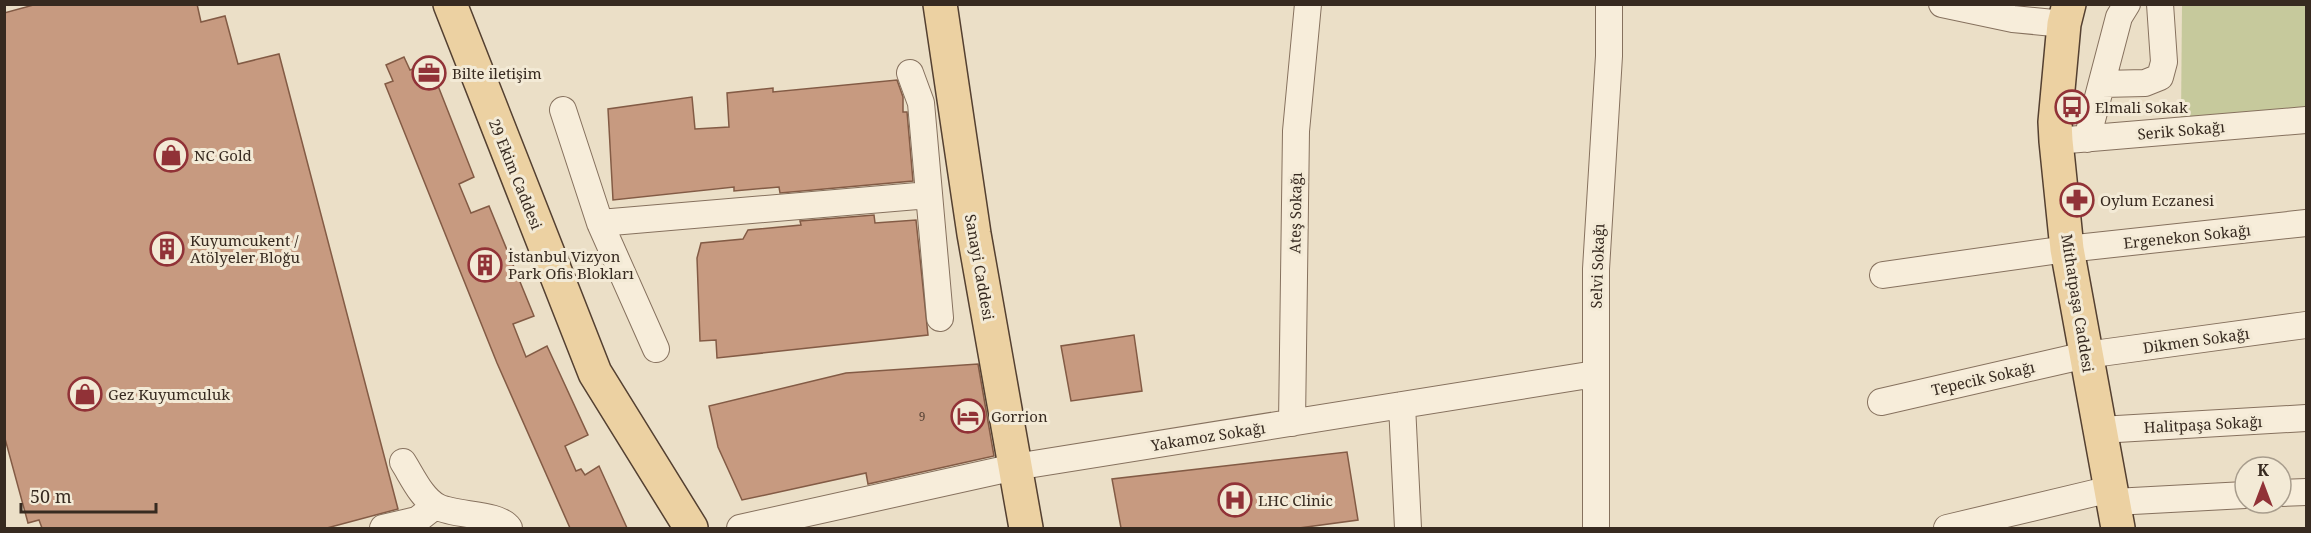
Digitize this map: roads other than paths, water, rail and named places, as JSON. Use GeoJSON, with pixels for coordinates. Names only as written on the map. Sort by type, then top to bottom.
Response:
{"type":"FeatureCollection","features":[{"type":"Feature","properties":{"kind":"main road","name":"29 Ekim Caddesi"},"geometry":{"type":"LineString","coordinates":[[450,4],[595,373],[691,528]]}},
{"type":"Feature","properties":{"kind":"main road","name":"Sanayi Caddesi"},"geometry":{"type":"LineString","coordinates":[[940,4],[970,204],[1026,528]]}},
{"type":"Feature","properties":{"kind":"main road","name":"Mithatpaşa Caddesi"},"geometry":{"type":"LineString","coordinates":[[2067,14],[2055,122],[2072,140],[2067,249],[2114,506]]}},
{"type":"Feature","properties":{"kind":"street","name":"Ateş Sokağı"},"geometry":{"type":"LineString","coordinates":[[1292,423],[1296,131],[1308,4]]}},
{"type":"Feature","properties":{"kind":"street","name":"Selvi Sokağı"},"geometry":{"type":"LineString","coordinates":[[1596,528],[1596,269],[1608,68],[1609,4]]}},
{"type":"Feature","properties":{"kind":"street"},"geometry":{"type":"LineString","coordinates":[[1942,4],[2013,19],[2067,14]]}},
{"type":"Feature","properties":{"kind":"street"},"geometry":{"type":"LineString","coordinates":[[2072,140],[2092,116],[2119,17],[2127,4]]}},
{"type":"Feature","properties":{"kind":"street"},"geometry":{"type":"LineString","coordinates":[[2102,84],[2145,83],[2160,77],[2164,62],[2160,4]]}},
{"type":"Feature","properties":{"kind":"street"},"geometry":{"type":"LineString","coordinates":[[910,73],[921,103],[940,318]]}},
{"type":"Feature","properties":{"kind":"street"},"geometry":{"type":"LineString","coordinates":[[563,110],[600,223],[657,349]]}},
{"type":"Feature","properties":{"kind":"street","name":"Serik Sokağı"},"geometry":{"type":"LineString","coordinates":[[2072,140],[2307,120]]}},
{"type":"Feature","properties":{"kind":"street"},"geometry":{"type":"LineString","coordinates":[[600,223],[929,201],[970,204]]}},
{"type":"Feature","properties":{"kind":"street","name":"Ergenekon Sokağı"},"geometry":{"type":"LineString","coordinates":[[1883,275],[2067,249],[2307,223]]}},
{"type":"Feature","properties":{"kind":"street","name":"Dikmen Sokağı"},"geometry":{"type":"LineString","coordinates":[[2086,355],[2307,325]]}},
{"type":"Feature","properties":{"kind":"street","name":"Tepecik Sokağı"},"geometry":{"type":"LineString","coordinates":[[1881,402],[2086,355]]}},
{"type":"Feature","properties":{"kind":"street","name":"Yakamoz Sokağı"},"geometry":{"type":"LineString","coordinates":[[740,528],[1015,467],[1595,374]]}},
{"type":"Feature","properties":{"kind":"street"},"geometry":{"type":"LineString","coordinates":[[1402,405],[1408,528]]}},
{"type":"Feature","properties":{"kind":"street","name":"Halitpaşa Sokağı"},"geometry":{"type":"LineString","coordinates":[[2100,430],[2307,418]]}},
{"type":"Feature","properties":{"kind":"street"},"geometry":{"type":"LineString","coordinates":[[403,462],[416,484],[435,506],[455,513],[502,520],[509,528]]}},
{"type":"Feature","properties":{"kind":"street"},"geometry":{"type":"LineString","coordinates":[[1947,528],[2114,506],[2233,496]]}},
{"type":"Feature","properties":{"kind":"street"},"geometry":{"type":"LineString","coordinates":[[383,528],[417,520],[435,506]]}},
{"type":"Feature","properties":{"kind":"place","name":"Bilte iletişim"},"geometry":{"type":"Point","coordinates":[429,73]}},
{"type":"Feature","properties":{"kind":"place","name":"Elmali Sokak"},"geometry":{"type":"Point","coordinates":[2072,107]}},
{"type":"Feature","properties":{"kind":"place","name":"NC Gold"},"geometry":{"type":"Point","coordinates":[171,155]}},
{"type":"Feature","properties":{"kind":"place","name":"Oylum Eczanesi"},"geometry":{"type":"Point","coordinates":[2077,200]}},
{"type":"Feature","properties":{"kind":"place","name":"Kuyumcukent / Atölyeler Bloğu"},"geometry":{"type":"Point","coordinates":[167,249]}},
{"type":"Feature","properties":{"kind":"place","name":"İstanbul Vizyon Park Ofis Blokları"},"geometry":{"type":"Point","coordinates":[485,265]}},
{"type":"Feature","properties":{"kind":"place","name":"Gez Kuyumculuk"},"geometry":{"type":"Point","coordinates":[85,394]}},
{"type":"Feature","properties":{"kind":"place","name":"Gorrion"},"geometry":{"type":"Point","coordinates":[968,416]}},
{"type":"Feature","properties":{"kind":"place","name":"LHC Clinic"},"geometry":{"type":"Point","coordinates":[1235,500]}}]}
